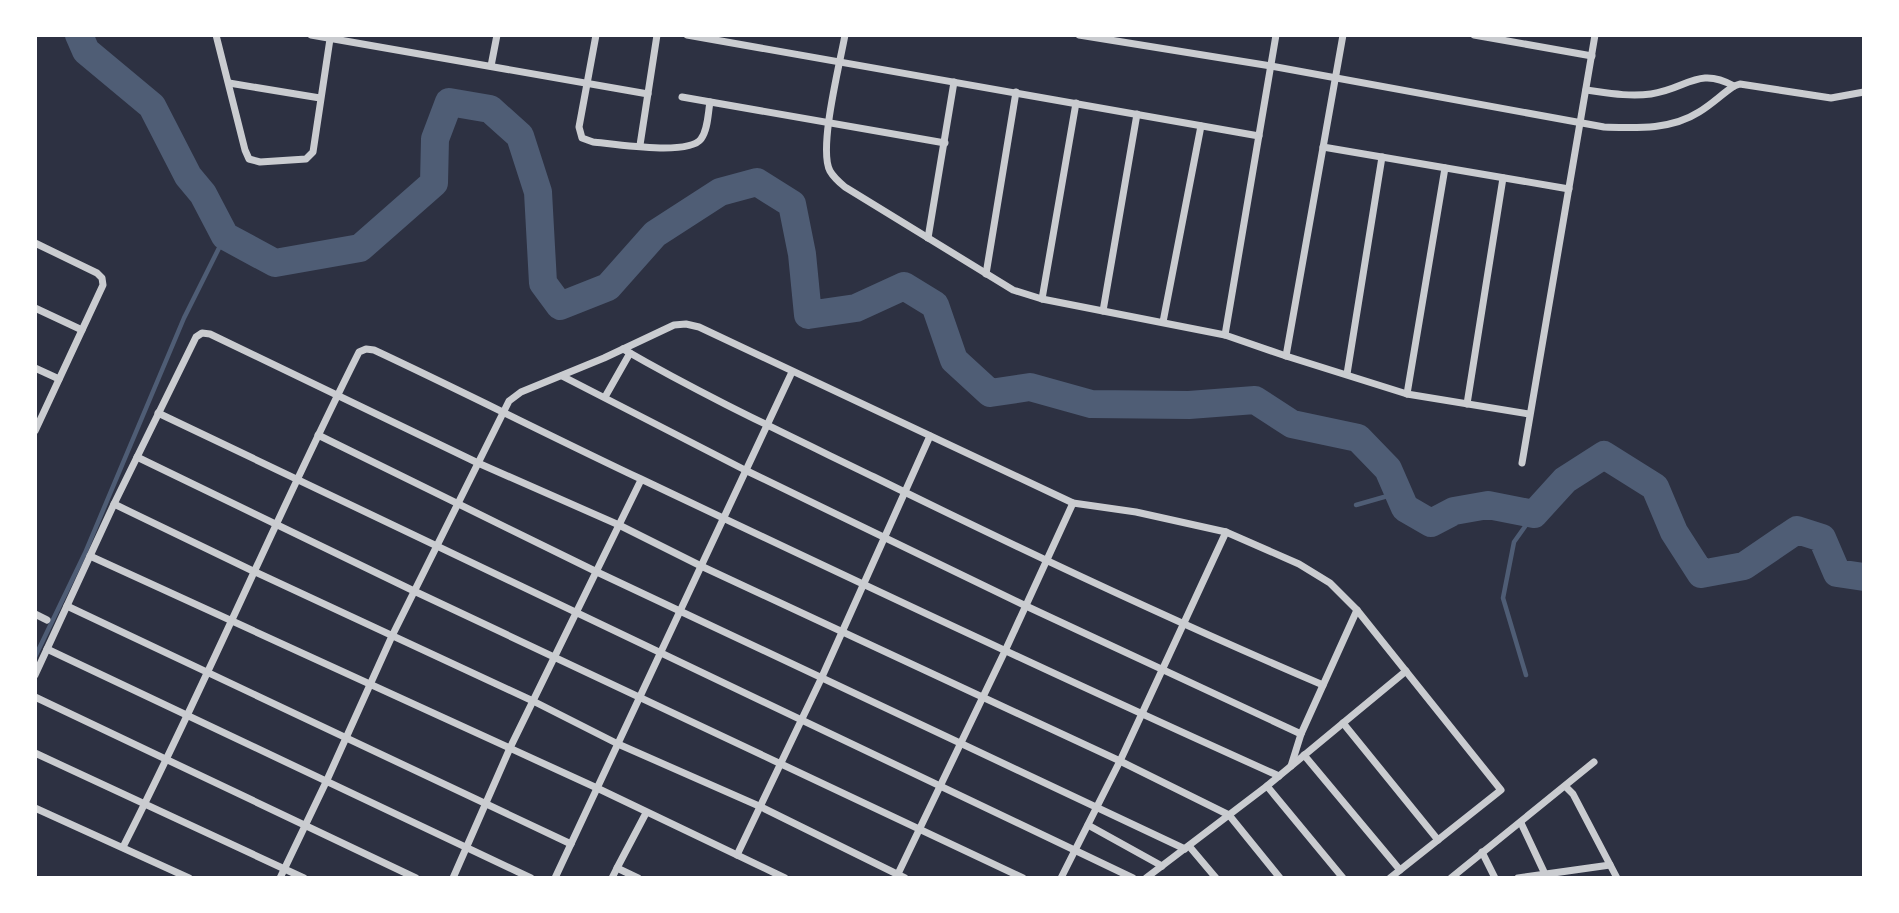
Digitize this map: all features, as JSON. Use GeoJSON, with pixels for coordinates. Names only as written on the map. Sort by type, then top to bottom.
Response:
{"type":"FeatureCollection","features":[{"type":"Feature","properties":{"kind":"street"},"geometry":{"type":"LineString","coordinates":[[216,35],[245,150],[249,159],[254,161],[301,160],[310,156],[314,147],[330,39]]}},
{"type":"Feature","properties":{"kind":"street"},"geometry":{"type":"LineString","coordinates":[[311,35],[648,94]]}},
{"type":"Feature","properties":{"kind":"street"},"geometry":{"type":"LineString","coordinates":[[491,66],[497,35]]}},
{"type":"Feature","properties":{"kind":"street"},"geometry":{"type":"LineString","coordinates":[[596,35],[579,127],[582,138],[587,141],[676,148],[694,145],[704,132],[709,102]]}},
{"type":"Feature","properties":{"kind":"street"},"geometry":{"type":"LineString","coordinates":[[640,145],[657,35]]}},
{"type":"Feature","properties":{"kind":"street"},"geometry":{"type":"LineString","coordinates":[[687,35],[1259,136]]}},
{"type":"Feature","properties":{"kind":"street"},"geometry":{"type":"LineString","coordinates":[[845,35],[830,123],[827,160],[829,170],[836,180],[1013,290],[1042,299],[1225,335],[1407,394],[1529,414]]}},
{"type":"Feature","properties":{"kind":"street"},"geometry":{"type":"LineString","coordinates":[[1079,35],[1271,66],[1604,127],[1656,127],[1681,122],[1734,86]]}},
{"type":"Feature","properties":{"kind":"street"},"geometry":{"type":"LineString","coordinates":[[1225,335],[1276,35]]}},
{"type":"Feature","properties":{"kind":"street"},"geometry":{"type":"LineString","coordinates":[[1286,356],[1343,35]]}},
{"type":"Feature","properties":{"kind":"street"},"geometry":{"type":"LineString","coordinates":[[1474,35],[1523,39],[1592,56]]}},
{"type":"Feature","properties":{"kind":"street"},"geometry":{"type":"LineString","coordinates":[[1522,463],[1595,35]]}},
{"type":"Feature","properties":{"kind":"street"},"geometry":{"type":"LineString","coordinates":[[1586,90],[1621,95],[1647,94],[1662,92],[1701,77],[1711,76],[1734,86],[1756,86],[1831,98],[1864,92]]}},
{"type":"Feature","properties":{"kind":"street"},"geometry":{"type":"LineString","coordinates":[[928,238],[954,82]]}},
{"type":"Feature","properties":{"kind":"street"},"geometry":{"type":"LineString","coordinates":[[229,83],[320,98]]}},
{"type":"Feature","properties":{"kind":"street"},"geometry":{"type":"LineString","coordinates":[[986,274],[1016,92]]}},
{"type":"Feature","properties":{"kind":"street"},"geometry":{"type":"LineString","coordinates":[[682,97],[944,143]]}},
{"type":"Feature","properties":{"kind":"street"},"geometry":{"type":"LineString","coordinates":[[1042,299],[1076,103]]}},
{"type":"Feature","properties":{"kind":"street"},"geometry":{"type":"LineString","coordinates":[[1102,311],[1137,114]]}},
{"type":"Feature","properties":{"kind":"street"},"geometry":{"type":"LineString","coordinates":[[1163,322],[1201,126]]}},
{"type":"Feature","properties":{"kind":"street"},"geometry":{"type":"LineString","coordinates":[[1323,147],[1569,189]]}},
{"type":"Feature","properties":{"kind":"street"},"geometry":{"type":"LineString","coordinates":[[1347,374],[1381,157]]}},
{"type":"Feature","properties":{"kind":"street"},"geometry":{"type":"LineString","coordinates":[[1407,394],[1445,168]]}},
{"type":"Feature","properties":{"kind":"street"},"geometry":{"type":"LineString","coordinates":[[1467,404],[1503,177]]}},
{"type":"Feature","properties":{"kind":"street"},"geometry":{"type":"LineString","coordinates":[[35,243],[97,273],[102,278],[103,285],[35,431]]}},
{"type":"Feature","properties":{"kind":"street"},"geometry":{"type":"LineString","coordinates":[[35,308],[82,330]]}},
{"type":"Feature","properties":{"kind":"street"},"geometry":{"type":"LineString","coordinates":[[280,878],[392,636],[509,401],[521,392],[627,351],[674,325],[686,324],[699,327],[1073,503],[1136,512],[1226,532],[1299,564],[1330,583],[1357,610],[1501,790],[1390,878]]}},
{"type":"Feature","properties":{"kind":"street"},"geometry":{"type":"LineString","coordinates":[[35,675],[114,504],[196,337],[202,333],[210,334],[478,463],[619,524],[701,566],[1230,815],[1280,878]]}},
{"type":"Feature","properties":{"kind":"street"},"geometry":{"type":"LineString","coordinates":[[123,847],[188,715],[275,523],[359,352],[366,349],[386,356],[641,480],[1005,651],[1279,776]]}},
{"type":"Feature","properties":{"kind":"street"},"geometry":{"type":"LineString","coordinates":[[605,397],[627,351]]}},
{"type":"Feature","properties":{"kind":"street"},"geometry":{"type":"LineString","coordinates":[[627,351],[768,425],[1046,562],[1323,685]]}},
{"type":"Feature","properties":{"kind":"street"},"geometry":{"type":"LineString","coordinates":[[35,368],[60,379]]}},
{"type":"Feature","properties":{"kind":"street"},"geometry":{"type":"LineString","coordinates":[[555,878],[792,372]]}},
{"type":"Feature","properties":{"kind":"street"},"geometry":{"type":"LineString","coordinates":[[562,376],[885,538],[1301,734]]}},
{"type":"Feature","properties":{"kind":"street"},"geometry":{"type":"LineString","coordinates":[[158,413],[1133,878]]}},
{"type":"Feature","properties":{"kind":"street"},"geometry":{"type":"LineString","coordinates":[[318,435],[597,572],[1187,848],[1216,878]]}},
{"type":"Feature","properties":{"kind":"street"},"geometry":{"type":"LineString","coordinates":[[737,855],[821,678],[930,436]]}},
{"type":"Feature","properties":{"kind":"street"},"geometry":{"type":"LineString","coordinates":[[137,457],[414,591],[1023,878]]}},
{"type":"Feature","properties":{"kind":"street"},"geometry":{"type":"LineString","coordinates":[[453,878],[510,748],[641,480]]}},
{"type":"Feature","properties":{"kind":"street"},"geometry":{"type":"LineString","coordinates":[[114,504],[533,701],[618,744],[759,806],[899,877],[1073,503]]}},
{"type":"Feature","properties":{"kind":"street"},"geometry":{"type":"LineString","coordinates":[[1061,878],[1120,761],[1226,532]]}},
{"type":"Feature","properties":{"kind":"street"},"geometry":{"type":"LineString","coordinates":[[90,556],[510,748],[785,878]]}},
{"type":"Feature","properties":{"kind":"street"},"geometry":{"type":"LineString","coordinates":[[67,606],[571,844]]}},
{"type":"Feature","properties":{"kind":"street"},"geometry":{"type":"LineString","coordinates":[[1291,766],[1301,734],[1357,610]]}},
{"type":"Feature","properties":{"kind":"street"},"geometry":{"type":"LineString","coordinates":[[35,614],[47,620]]}},
{"type":"Feature","properties":{"kind":"street"},"geometry":{"type":"LineString","coordinates":[[47,649],[531,878]]}},
{"type":"Feature","properties":{"kind":"street"},"geometry":{"type":"LineString","coordinates":[[1149,877],[1267,786],[1406,671]]}},
{"type":"Feature","properties":{"kind":"street"},"geometry":{"type":"LineString","coordinates":[[35,697],[416,878]]}},
{"type":"Feature","properties":{"kind":"street"},"geometry":{"type":"LineString","coordinates":[[1343,723],[1438,839]]}},
{"type":"Feature","properties":{"kind":"street"},"geometry":{"type":"LineString","coordinates":[[35,753],[304,878]]}},
{"type":"Feature","properties":{"kind":"street"},"geometry":{"type":"LineString","coordinates":[[1304,755],[1400,870]]}},
{"type":"Feature","properties":{"kind":"street"},"geometry":{"type":"LineString","coordinates":[[1451,878],[1594,762]]}},
{"type":"Feature","properties":{"kind":"street"},"geometry":{"type":"LineString","coordinates":[[1267,786],[1343,878]]}},
{"type":"Feature","properties":{"kind":"street"},"geometry":{"type":"LineString","coordinates":[[1566,787],[1573,794],[1617,878]]}},
{"type":"Feature","properties":{"kind":"street"},"geometry":{"type":"LineString","coordinates":[[35,808],[189,878]]}},
{"type":"Feature","properties":{"kind":"street"},"geometry":{"type":"LineString","coordinates":[[612,878],[646,813]]}},
{"type":"Feature","properties":{"kind":"street"},"geometry":{"type":"LineString","coordinates":[[1521,823],[1545,874]]}},
{"type":"Feature","properties":{"kind":"street"},"geometry":{"type":"LineString","coordinates":[[1088,825],[1162,866]]}},
{"type":"Feature","properties":{"kind":"street"},"geometry":{"type":"LineString","coordinates":[[1482,852],[1495,878]]}},
{"type":"Feature","properties":{"kind":"street"},"geometry":{"type":"LineString","coordinates":[[1518,878],[1610,865]]}},
{"type":"Feature","properties":{"kind":"street"},"geometry":{"type":"LineString","coordinates":[[617,868],[638,878]]}},
{"type":"Feature","properties":{"kind":"waterway"},"geometry":{"type":"LineString","coordinates":[[79,35],[86,51],[152,106],[188,176],[203,194],[225,236],[275,263],[360,248],[434,183],[435,139],[449,102],[490,109],[520,136],[538,192],[543,283],[560,306],[608,287],[655,234],[720,192],[757,182],[792,204],[802,254],[808,315],[856,308],[904,286],[935,305],[954,360],[990,393],[1030,387],[1091,404],[1189,405],[1255,400],[1292,424],[1358,438],[1388,469],[1405,508],[1431,523],[1454,511],[1488,505],[1534,514],[1565,480],[1604,455],[1655,487],[1674,532],[1701,574],[1744,566],[1797,530],[1822,538],[1837,573],[1864,577]]}},
{"type":"Feature","properties":{"kind":"waterway"},"geometry":{"type":"LineString","coordinates":[[35,657],[85,553],[184,318],[225,236]]}},
{"type":"Feature","properties":{"kind":"waterway"},"geometry":{"type":"LineString","coordinates":[[1356,505],[1398,493]]}},
{"type":"Feature","properties":{"kind":"waterway"},"geometry":{"type":"LineString","coordinates":[[1526,675],[1503,598],[1514,542],[1534,514]]}}]}
